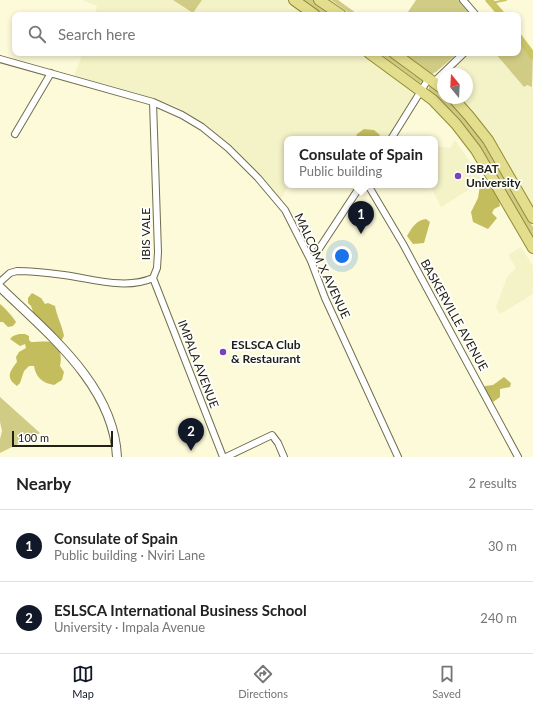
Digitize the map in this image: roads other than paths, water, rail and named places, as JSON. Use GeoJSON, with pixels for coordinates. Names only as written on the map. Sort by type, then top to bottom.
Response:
{"type":"FeatureCollection","features":[{"type":"Feature","properties":{"kind":"main road"},"geometry":{"type":"LineString","coordinates":[[294,0],[311,12]]}},
{"type":"Feature","properties":{"kind":"main road"},"geometry":{"type":"LineString","coordinates":[[319,0],[336,12]]}},
{"type":"Feature","properties":{"kind":"main road"},"geometry":{"type":"LineString","coordinates":[[373,56],[444,110],[476,150],[533,248]]}},
{"type":"Feature","properties":{"kind":"main road"},"geometry":{"type":"LineString","coordinates":[[398,56],[437,84]]}},
{"type":"Feature","properties":{"kind":"main road"},"geometry":{"type":"LineString","coordinates":[[458,104],[488,140],[533,218]]}},
{"type":"Feature","properties":{"kind":"street"},"geometry":{"type":"LineString","coordinates":[[463,0],[473,12]]}},
{"type":"Feature","properties":{"kind":"street"},"geometry":{"type":"LineString","coordinates":[[393,136],[421,91],[431,80],[460,56]]}},
{"type":"Feature","properties":{"kind":"street","name":"MALCOM X AVENUE"},"geometry":{"type":"LineString","coordinates":[[0,59],[153,102],[182,115],[202,127],[228,148],[253,173],[285,210],[311,261],[325,298],[398,457]]}},
{"type":"Feature","properties":{"kind":"street"},"geometry":{"type":"LineString","coordinates":[[15,134],[51,73]]}},
{"type":"Feature","properties":{"kind":"street","name":"IBIS VALE"},"geometry":{"type":"LineString","coordinates":[[0,282],[10,273],[18,271],[64,275],[115,283],[145,282],[154,278],[157,268],[158,252],[153,102]]}},
{"type":"Feature","properties":{"kind":"street"},"geometry":{"type":"LineString","coordinates":[[311,261],[359,188]]}},
{"type":"Feature","properties":{"kind":"street","name":"BASKERVILLE AVENUE"},"geometry":{"type":"LineString","coordinates":[[370,188],[403,244],[518,457]]}},
{"type":"Feature","properties":{"kind":"street","name":"IMPALA AVENUE"},"geometry":{"type":"LineString","coordinates":[[154,278],[224,457]]}},
{"type":"Feature","properties":{"kind":"street"},"geometry":{"type":"LineString","coordinates":[[0,287],[61,347],[82,371],[106,410],[111,424],[117,457]]}},
{"type":"Feature","properties":{"kind":"street"},"geometry":{"type":"LineString","coordinates":[[224,457],[272,435],[274,435],[284,457]]}},
{"type":"Feature","properties":{"kind":"waterway"},"geometry":{"type":"LineString","coordinates":[[489,0],[499,12]]}},
{"type":"Feature","properties":{"kind":"waterway"},"geometry":{"type":"LineString","coordinates":[[491,3],[506,0]]}},
{"type":"Feature","properties":{"kind":"waterway"},"geometry":{"type":"LineString","coordinates":[[521,40],[533,56]]}},
{"type":"Feature","properties":{"kind":"place","name":"ISBAT University"},"geometry":{"type":"Point","coordinates":[458,176]}},
{"type":"Feature","properties":{"kind":"place","name":"Consulate of Spain"},"geometry":{"type":"Point","coordinates":[361,234]}},
{"type":"Feature","properties":{"kind":"place","name":"ESLSCA Club & Restaurant"},"geometry":{"type":"Point","coordinates":[223,352]}},
{"type":"Feature","properties":{"kind":"place","name":"ESLSCA International Business School"},"geometry":{"type":"Point","coordinates":[191,451]}}]}
